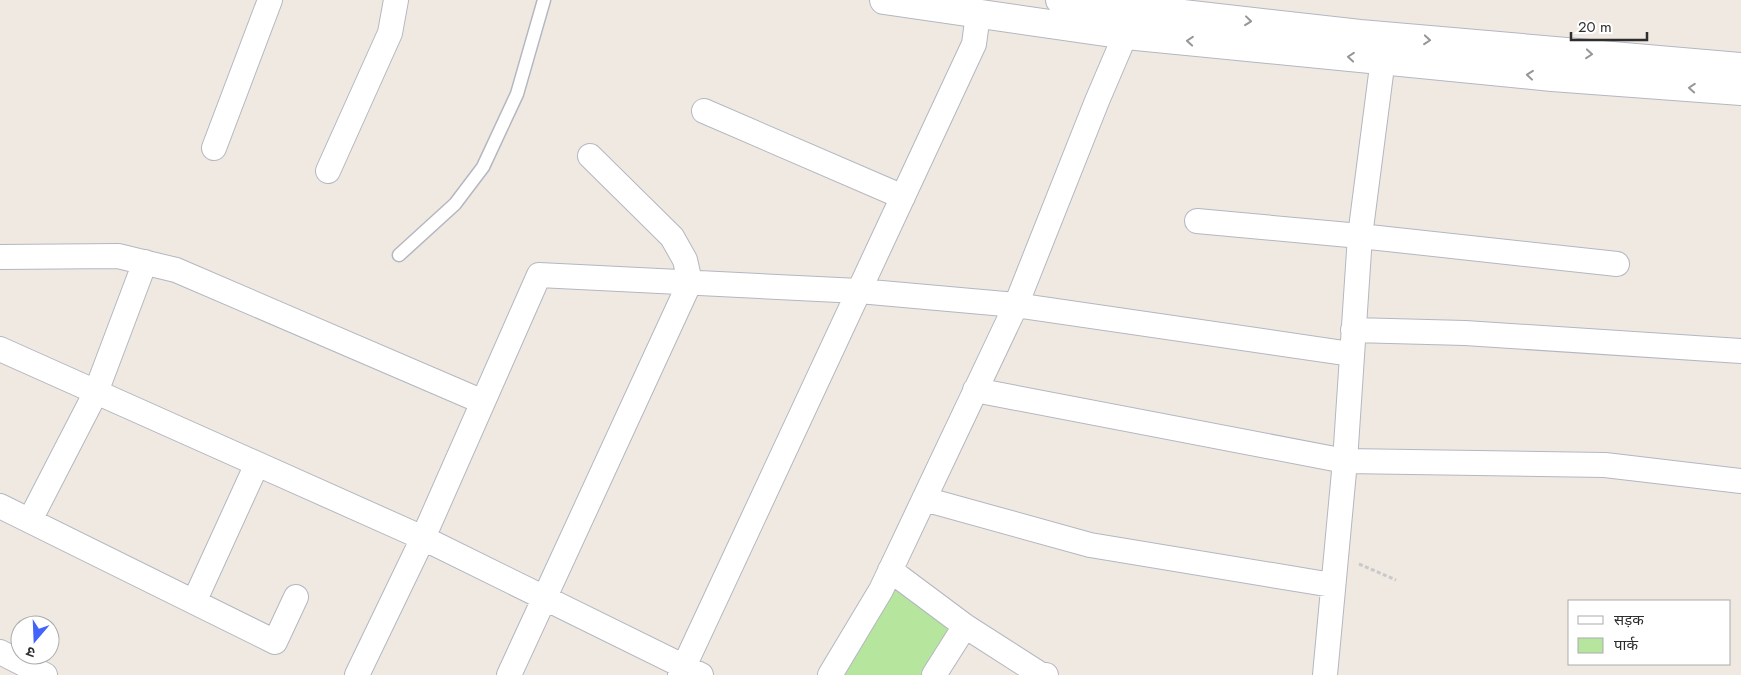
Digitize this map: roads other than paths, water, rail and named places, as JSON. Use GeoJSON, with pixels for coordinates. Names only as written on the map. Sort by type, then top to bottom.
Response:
{"type":"FeatureCollection","features":[{"type":"Feature","properties":{"kind":"street"},"geometry":{"type":"LineString","coordinates":[[214,148],[270,0]]}},
{"type":"Feature","properties":{"kind":"street"},"geometry":{"type":"LineString","coordinates":[[328,171],[390,33],[396,0]]}},
{"type":"Feature","properties":{"kind":"street"},"geometry":{"type":"LineString","coordinates":[[884,0],[1126,35],[1741,67]]}},
{"type":"Feature","properties":{"kind":"street"},"geometry":{"type":"LineString","coordinates":[[1060,0],[1135,10],[1174,7],[1384,48],[1552,77],[1741,92]]}},
{"type":"Feature","properties":{"kind":"street"},"geometry":{"type":"LineString","coordinates":[[830,675],[890,570],[1016,305],[1097,100],[1135,10]]}},
{"type":"Feature","properties":{"kind":"street"},"geometry":{"type":"LineString","coordinates":[[0,349],[423,538],[688,672],[859,291],[974,44],[978,14]]}},
{"type":"Feature","properties":{"kind":"street"},"geometry":{"type":"LineString","coordinates":[[1325,675],[1345,461],[1360,236],[1384,48]]}},
{"type":"Feature","properties":{"kind":"street"},"geometry":{"type":"LineString","coordinates":[[704,111],[903,197]]}},
{"type":"Feature","properties":{"kind":"street"},"geometry":{"type":"LineString","coordinates":[[509,675],[690,282],[685,260],[672,237],[590,156]]}},
{"type":"Feature","properties":{"kind":"street"},"geometry":{"type":"LineString","coordinates":[[1197,221],[1360,236],[1617,264]]}},
{"type":"Feature","properties":{"kind":"street"},"geometry":{"type":"LineString","coordinates":[[0,257],[118,256],[176,270],[483,402]]}},
{"type":"Feature","properties":{"kind":"street"},"geometry":{"type":"LineString","coordinates":[[30,520],[96,392],[145,262]]}},
{"type":"Feature","properties":{"kind":"street"},"geometry":{"type":"LineString","coordinates":[[357,675],[423,538],[539,275],[859,291],[1016,305],[1351,354]]}},
{"type":"Feature","properties":{"kind":"street"},"geometry":{"type":"LineString","coordinates":[[1353,330],[1465,333],[1741,351]]}},
{"type":"Feature","properties":{"kind":"street"},"geometry":{"type":"LineString","coordinates":[[975,390],[1345,461],[1605,465],[1741,480]]}},
{"type":"Feature","properties":{"kind":"street"},"geometry":{"type":"LineString","coordinates":[[194,602],[257,464]]}},
{"type":"Feature","properties":{"kind":"street"},"geometry":{"type":"LineString","coordinates":[[924,499],[1090,545],[1332,585]]}},
{"type":"Feature","properties":{"kind":"street"},"geometry":{"type":"LineString","coordinates":[[0,506],[275,642],[296,597]]}},
{"type":"Feature","properties":{"kind":"street"},"geometry":{"type":"LineString","coordinates":[[890,570],[965,626],[1040,674],[1046,675]]}},
{"type":"Feature","properties":{"kind":"street"},"geometry":{"type":"LineString","coordinates":[[934,675],[965,626]]}},
{"type":"Feature","properties":{"kind":"street"},"geometry":{"type":"LineString","coordinates":[[0,652],[44,675]]}},
{"type":"Feature","properties":{"kind":"lane"},"geometry":{"type":"LineString","coordinates":[[398,255],[454,204],[483,168],[517,94],[544,0]]}}]}
